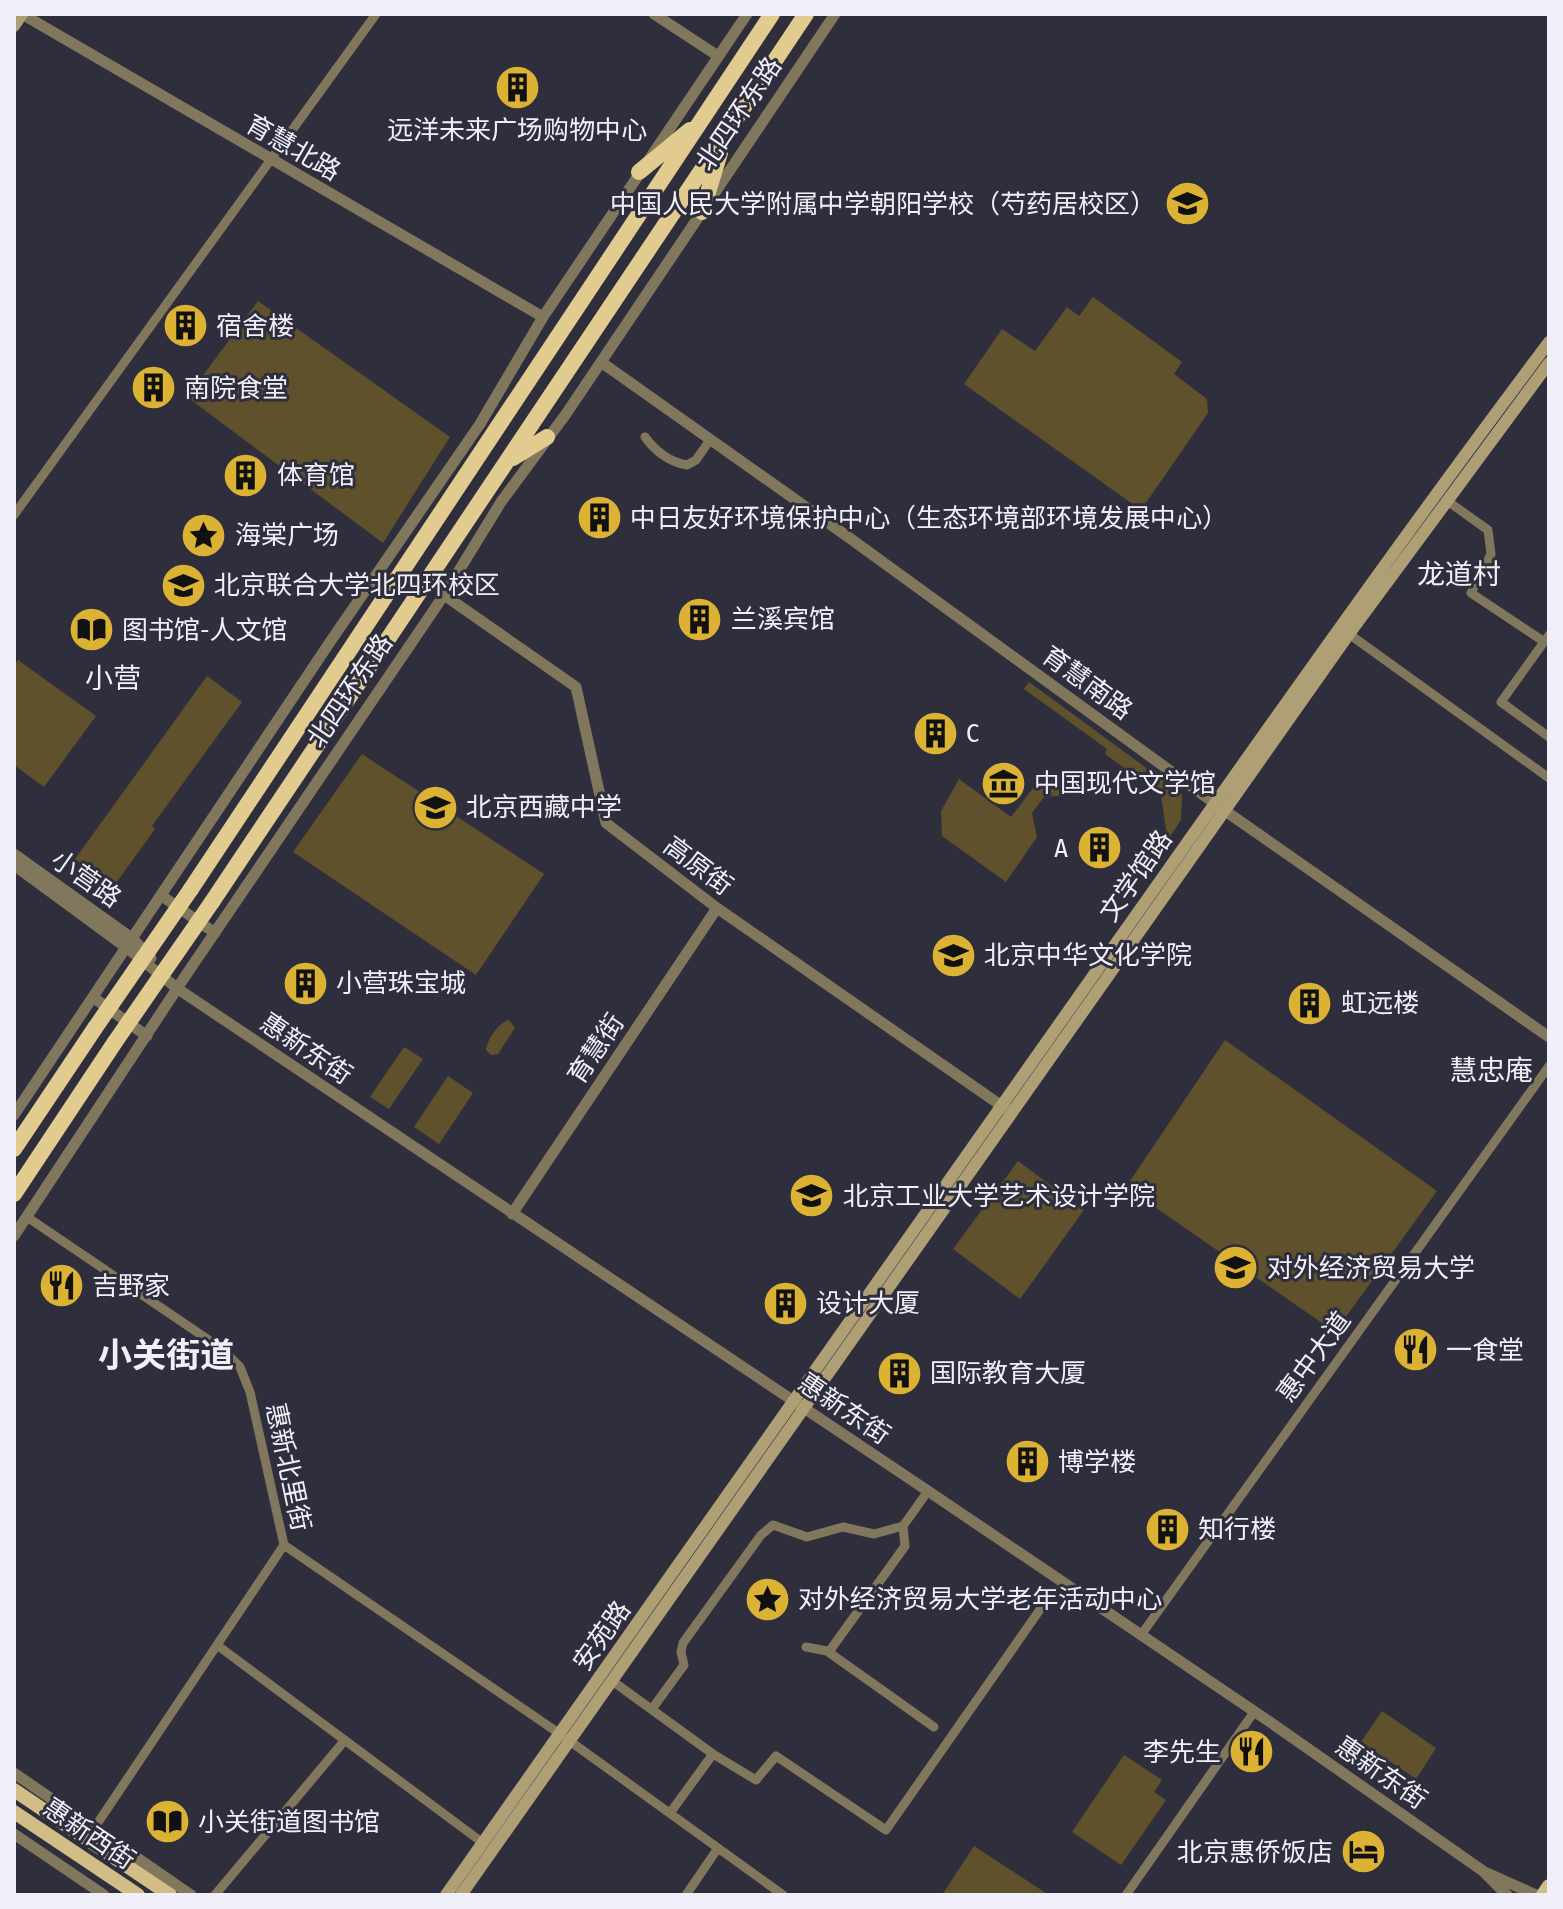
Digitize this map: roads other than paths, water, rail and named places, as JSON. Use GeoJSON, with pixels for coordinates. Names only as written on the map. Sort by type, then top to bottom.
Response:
{"type":"FeatureCollection","features":[{"type":"Feature","properties":{"kind":"highway","name":"北四环东路"},"geometry":{"type":"LineString","coordinates":[[14,1149],[191,889],[772,14]]}},
{"type":"Feature","properties":{"kind":"highway","name":"北四环东路"},"geometry":{"type":"LineString","coordinates":[[14,1194],[806,14]]}},
{"type":"Feature","properties":{"kind":"highway"},"geometry":{"type":"LineString","coordinates":[[639,172],[703,118]]}},
{"type":"Feature","properties":{"kind":"highway"},"geometry":{"type":"LineString","coordinates":[[702,212],[726,135]]}},
{"type":"Feature","properties":{"kind":"highway"},"geometry":{"type":"LineString","coordinates":[[508,461],[547,437]]}},
{"type":"Feature","properties":{"kind":"main road"},"geometry":{"type":"LineString","coordinates":[[14,26],[22,14]]}},
{"type":"Feature","properties":{"kind":"main road","name":"文学馆路"},"geometry":{"type":"LineString","coordinates":[[798,1404],[1220,807],[1445,479],[1549,342]]}},
{"type":"Feature","properties":{"kind":"main road","name":"文学馆路"},"geometry":{"type":"LineString","coordinates":[[1220,807],[1549,363]]}},
{"type":"Feature","properties":{"kind":"main road","name":"安苑路"},"geometry":{"type":"LineString","coordinates":[[446,1895],[564,1737],[611,1680],[798,1404]]}},
{"type":"Feature","properties":{"kind":"main road","name":"安苑路"},"geometry":{"type":"LineString","coordinates":[[461,1895],[564,1737],[798,1404]]}},
{"type":"Feature","properties":{"kind":"main road","name":"惠新西街"},"geometry":{"type":"LineString","coordinates":[[14,1790],[90,1834],[170,1895]]}},
{"type":"Feature","properties":{"kind":"main road","name":"惠新西街"},"geometry":{"type":"LineString","coordinates":[[14,1812],[138,1895]]}},
{"type":"Feature","properties":{"kind":"main road"},"geometry":{"type":"LineString","coordinates":[[1543,1895],[1549,1886]]}},
{"type":"Feature","properties":{"kind":"street","name":"育慧北路"},"geometry":{"type":"LineString","coordinates":[[22,14],[543,317]]}},
{"type":"Feature","properties":{"kind":"street"},"geometry":{"type":"LineString","coordinates":[[14,515],[376,14]]}},
{"type":"Feature","properties":{"kind":"street"},"geometry":{"type":"LineString","coordinates":[[654,14],[718,56]]}},
{"type":"Feature","properties":{"kind":"street","name":"北四环东路"},"geometry":{"type":"LineString","coordinates":[[14,1115],[330,642],[480,424],[543,317],[747,14]]}},
{"type":"Feature","properties":{"kind":"street","name":"北四环东路"},"geometry":{"type":"LineString","coordinates":[[14,1236],[444,595],[501,502],[601,362],[835,14]]}},
{"type":"Feature","properties":{"kind":"street","name":"育慧南路"},"geometry":{"type":"LineString","coordinates":[[601,362],[864,548],[1220,807],[1549,1037]]}},
{"type":"Feature","properties":{"kind":"street"},"geometry":{"type":"LineString","coordinates":[[645,437],[658,452],[687,465],[696,460],[710,440]]}},
{"type":"Feature","properties":{"kind":"street"},"geometry":{"type":"LineString","coordinates":[[1446,500],[1488,530],[1491,554],[1471,593],[1546,638],[1501,702],[1549,737]]}},
{"type":"Feature","properties":{"kind":"street","name":"高原街"},"geometry":{"type":"LineString","coordinates":[[444,595],[576,687],[606,823],[717,908],[1006,1109]]}},
{"type":"Feature","properties":{"kind":"street"},"geometry":{"type":"LineString","coordinates":[[1349,634],[1549,778]]}},
{"type":"Feature","properties":{"kind":"street","name":"小营路"},"geometry":{"type":"LineString","coordinates":[[14,854],[130,943]]}},
{"type":"Feature","properties":{"kind":"street","name":"小营路"},"geometry":{"type":"LineString","coordinates":[[14,865],[130,943]]}},
{"type":"Feature","properties":{"kind":"street"},"geometry":{"type":"LineString","coordinates":[[162,896],[215,933]]}},
{"type":"Feature","properties":{"kind":"street","name":"育慧街"},"geometry":{"type":"LineString","coordinates":[[512,1214],[717,908]]}},
{"type":"Feature","properties":{"kind":"street","name":"惠新东街"},"geometry":{"type":"LineString","coordinates":[[130,943],[178,989],[1254,1712],[1483,1871],[1507,1895]]}},
{"type":"Feature","properties":{"kind":"street"},"geometry":{"type":"LineString","coordinates":[[94,998],[147,1036]]}},
{"type":"Feature","properties":{"kind":"street","name":"惠中大道"},"geometry":{"type":"LineString","coordinates":[[1141,1635],[1549,1066]]}},
{"type":"Feature","properties":{"kind":"street","name":"惠新北里街"},"geometry":{"type":"LineString","coordinates":[[27,1217],[222,1349],[240,1367],[250,1392],[284,1545],[90,1834]]}},
{"type":"Feature","properties":{"kind":"street"},"geometry":{"type":"LineString","coordinates":[[652,1709],[684,1665],[681,1652],[683,1643],[761,1535],[773,1525],[807,1537],[843,1527],[874,1534],[903,1526],[928,1491]]}},
{"type":"Feature","properties":{"kind":"street"},"geometry":{"type":"LineString","coordinates":[[827,1651],[905,1546],[903,1526]]}},
{"type":"Feature","properties":{"kind":"street"},"geometry":{"type":"LineString","coordinates":[[284,1545],[564,1737],[783,1895]]}},
{"type":"Feature","properties":{"kind":"street"},"geometry":{"type":"LineString","coordinates":[[611,1680],[713,1754],[756,1780],[776,1756],[886,1830],[1053,1591]]}},
{"type":"Feature","properties":{"kind":"street"},"geometry":{"type":"LineString","coordinates":[[217,1645],[483,1843]]}},
{"type":"Feature","properties":{"kind":"street"},"geometry":{"type":"LineString","coordinates":[[806,1647],[827,1651],[934,1727]]}},
{"type":"Feature","properties":{"kind":"street"},"geometry":{"type":"LineString","coordinates":[[1126,1895],[1254,1712]]}},
{"type":"Feature","properties":{"kind":"street"},"geometry":{"type":"LineString","coordinates":[[215,1895],[345,1740]]}},
{"type":"Feature","properties":{"kind":"street"},"geometry":{"type":"LineString","coordinates":[[670,1813],[713,1754]]}},
{"type":"Feature","properties":{"kind":"street","name":"惠新西街"},"geometry":{"type":"LineString","coordinates":[[14,1773],[90,1834]]}},
{"type":"Feature","properties":{"kind":"street"},"geometry":{"type":"LineString","coordinates":[[14,1834],[104,1895]]}},
{"type":"Feature","properties":{"kind":"street"},"geometry":{"type":"LineString","coordinates":[[90,1834],[191,1895]]}},
{"type":"Feature","properties":{"kind":"street"},"geometry":{"type":"LineString","coordinates":[[686,1895],[718,1848]]}},
{"type":"Feature","properties":{"kind":"street","name":"惠新东街"},"geometry":{"type":"LineString","coordinates":[[1483,1871],[1536,1895]]}},
{"type":"Feature","properties":{"kind":"place","name":"远洋未来广场购物中心"},"geometry":{"type":"Point","coordinates":[517,87]}},
{"type":"Feature","properties":{"kind":"place","name":"中国人民大学附属中学朝阳学校（芍药居校区）"},"geometry":{"type":"Point","coordinates":[1187,204]}},
{"type":"Feature","properties":{"kind":"place","name":"宿舍楼"},"geometry":{"type":"Point","coordinates":[185,326]}},
{"type":"Feature","properties":{"kind":"place","name":"南院食堂"},"geometry":{"type":"Point","coordinates":[153,388]}},
{"type":"Feature","properties":{"kind":"place","name":"体育馆"},"geometry":{"type":"Point","coordinates":[246,475]}},
{"type":"Feature","properties":{"kind":"place","name":"中日友好环境保护中心（生态环境部环境发展中心）"},"geometry":{"type":"Point","coordinates":[599,518]}},
{"type":"Feature","properties":{"kind":"place","name":"海棠广场"},"geometry":{"type":"Point","coordinates":[204,535]}},
{"type":"Feature","properties":{"kind":"place","name":"北京联合大学北四环校区"},"geometry":{"type":"Point","coordinates":[183,585]}},
{"type":"Feature","properties":{"kind":"place","name":"兰溪宾馆"},"geometry":{"type":"Point","coordinates":[700,619]}},
{"type":"Feature","properties":{"kind":"place","name":"图书馆-人文馆"},"geometry":{"type":"Point","coordinates":[91,630]}},
{"type":"Feature","properties":{"kind":"place","name":"C"},"geometry":{"type":"Point","coordinates":[935,733]}},
{"type":"Feature","properties":{"kind":"place","name":"中国现代文学馆"},"geometry":{"type":"Point","coordinates":[1003,783]}},
{"type":"Feature","properties":{"kind":"place","name":"北京西藏中学"},"geometry":{"type":"Point","coordinates":[435,807]}},
{"type":"Feature","properties":{"kind":"place","name":"A"},"geometry":{"type":"Point","coordinates":[1099,848]}},
{"type":"Feature","properties":{"kind":"place","name":"北京中华文化学院"},"geometry":{"type":"Point","coordinates":[953,955]}},
{"type":"Feature","properties":{"kind":"place","name":"小营珠宝城"},"geometry":{"type":"Point","coordinates":[305,983]}},
{"type":"Feature","properties":{"kind":"place","name":"虹远楼"},"geometry":{"type":"Point","coordinates":[1310,1003]}},
{"type":"Feature","properties":{"kind":"place","name":"北京工业大学艺术设计学院"},"geometry":{"type":"Point","coordinates":[812,1196]}},
{"type":"Feature","properties":{"kind":"place","name":"对外经济贸易大学"},"geometry":{"type":"Point","coordinates":[1236,1268]}},
{"type":"Feature","properties":{"kind":"place","name":"吉野家"},"geometry":{"type":"Point","coordinates":[61,1286]}},
{"type":"Feature","properties":{"kind":"place","name":"设计大厦"},"geometry":{"type":"Point","coordinates":[785,1303]}},
{"type":"Feature","properties":{"kind":"place","name":"一食堂"},"geometry":{"type":"Point","coordinates":[1415,1350]}},
{"type":"Feature","properties":{"kind":"place","name":"国际教育大厦"},"geometry":{"type":"Point","coordinates":[899,1373]}},
{"type":"Feature","properties":{"kind":"place","name":"博学楼"},"geometry":{"type":"Point","coordinates":[1027,1462]}},
{"type":"Feature","properties":{"kind":"place","name":"知行楼"},"geometry":{"type":"Point","coordinates":[1167,1529]}},
{"type":"Feature","properties":{"kind":"place","name":"对外经济贸易大学老年活动中心"},"geometry":{"type":"Point","coordinates":[767,1599]}},
{"type":"Feature","properties":{"kind":"place","name":"李先生"},"geometry":{"type":"Point","coordinates":[1252,1752]}},
{"type":"Feature","properties":{"kind":"place","name":"小关街道图书馆"},"geometry":{"type":"Point","coordinates":[167,1822]}},
{"type":"Feature","properties":{"kind":"place","name":"北京惠侨饭店"},"geometry":{"type":"Point","coordinates":[1364,1852]}},
{"type":"Feature","properties":{"kind":"district","name":"龙道村"},"geometry":{"type":"Point","coordinates":[1459,574]}},
{"type":"Feature","properties":{"kind":"district","name":"小营"},"geometry":{"type":"Point","coordinates":[113,678]}},
{"type":"Feature","properties":{"kind":"district","name":"慧忠庵"},"geometry":{"type":"Point","coordinates":[1491,1070]}},
{"type":"Feature","properties":{"kind":"district","name":"小关街道"},"geometry":{"type":"Point","coordinates":[166,1355]}}]}
